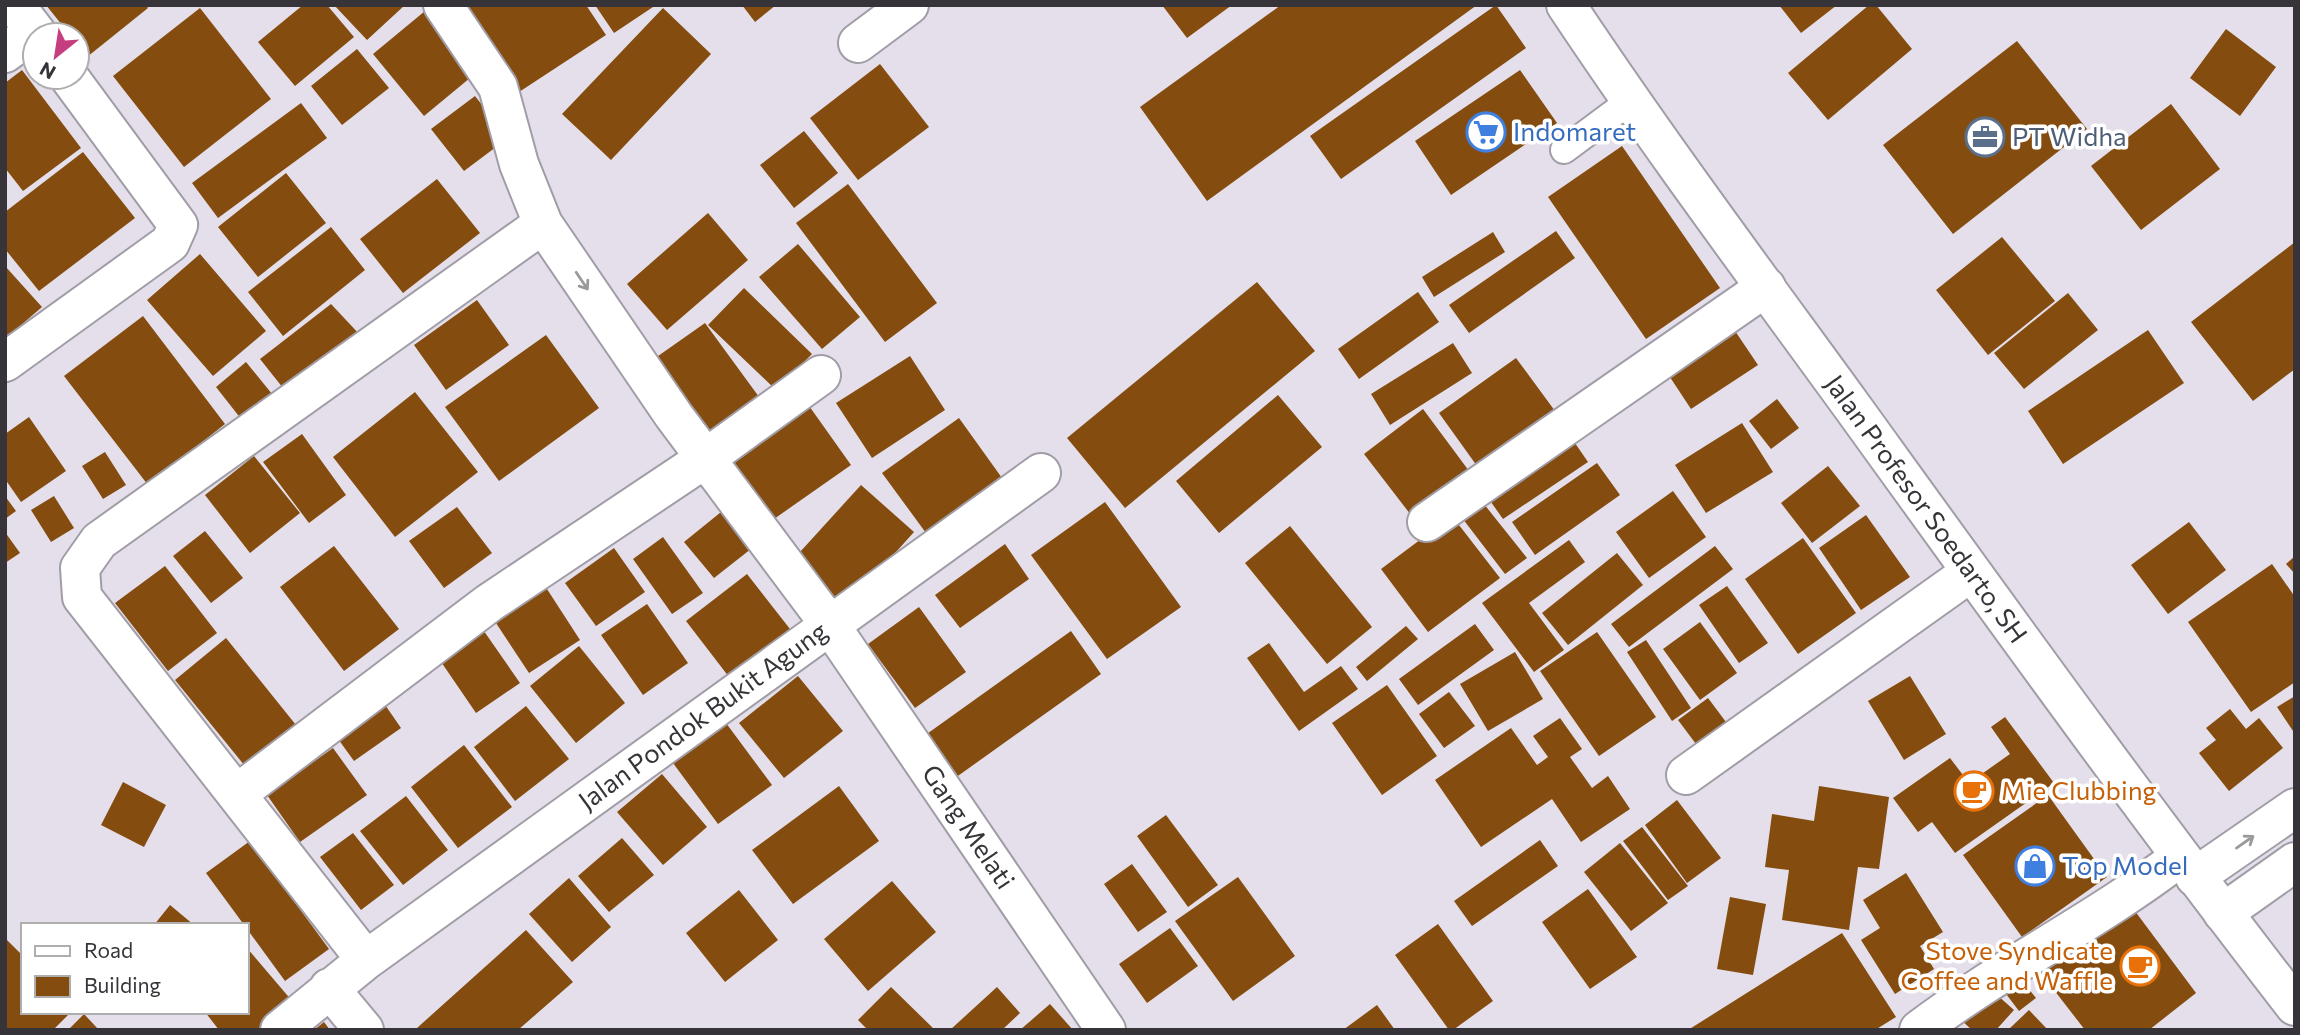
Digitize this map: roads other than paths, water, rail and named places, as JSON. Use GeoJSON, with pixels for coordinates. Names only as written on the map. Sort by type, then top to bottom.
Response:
{"type":"FeatureCollection","features":[{"type":"Feature","properties":{"kind":"street"},"geometry":{"type":"LineString","coordinates":[[858,43],[909,5]]}},
{"type":"Feature","properties":{"kind":"street","name":"Jalan Profesor Soedarto, SH"},"geometry":{"type":"LineString","coordinates":[[1566,5],[1630,101],[1971,572],[2187,867],[2295,1006]]}},
{"type":"Feature","properties":{"kind":"street"},"geometry":{"type":"LineString","coordinates":[[366,960],[82,597],[80,568],[99,541],[543,224],[519,164],[498,87],[447,7]]}},
{"type":"Feature","properties":{"kind":"street"},"geometry":{"type":"LineString","coordinates":[[5,362],[170,243],[178,225],[79,91]]}},
{"type":"Feature","properties":{"kind":"street","name":"Gang Melati"},"geometry":{"type":"LineString","coordinates":[[543,224],[706,458],[830,625],[1106,1030]]}},
{"type":"Feature","properties":{"kind":"street"},"geometry":{"type":"LineString","coordinates":[[1427,522],[1766,287]]}},
{"type":"Feature","properties":{"kind":"street"},"geometry":{"type":"LineString","coordinates":[[238,793],[489,603],[706,458],[821,376]]}},
{"type":"Feature","properties":{"kind":"street","name":"Jalan Pondok Bukit Agung"},"geometry":{"type":"LineString","coordinates":[[279,1030],[366,960],[1041,474]]}},
{"type":"Feature","properties":{"kind":"street"},"geometry":{"type":"LineString","coordinates":[[1686,775],[1971,572]]}},
{"type":"Feature","properties":{"kind":"street"},"geometry":{"type":"LineString","coordinates":[[1919,1030],[1955,1003],[2142,887],[2288,826]]}},
{"type":"Feature","properties":{"kind":"street"},"geometry":{"type":"LineString","coordinates":[[2223,914],[2295,862]]}},
{"type":"Feature","properties":{"kind":"street"},"geometry":{"type":"LineString","coordinates":[[329,988],[364,1030]]}},
{"type":"Feature","properties":{"kind":"lane"},"geometry":{"type":"LineString","coordinates":[[1564,150],[1630,101]]}},
{"type":"Feature","properties":{"kind":"place","name":"Indomaret"},"geometry":{"type":"Point","coordinates":[1486,132]}},
{"type":"Feature","properties":{"kind":"place","name":"PT Widha"},"geometry":{"type":"Point","coordinates":[1985,137]}},
{"type":"Feature","properties":{"kind":"place","name":"Mie Clubbing"},"geometry":{"type":"Point","coordinates":[1974,791]}},
{"type":"Feature","properties":{"kind":"place","name":"Top Model"},"geometry":{"type":"Point","coordinates":[2035,866]}},
{"type":"Feature","properties":{"kind":"place","name":"Stove Syndicate Coffee and Waffle"},"geometry":{"type":"Point","coordinates":[2140,966]}}]}
